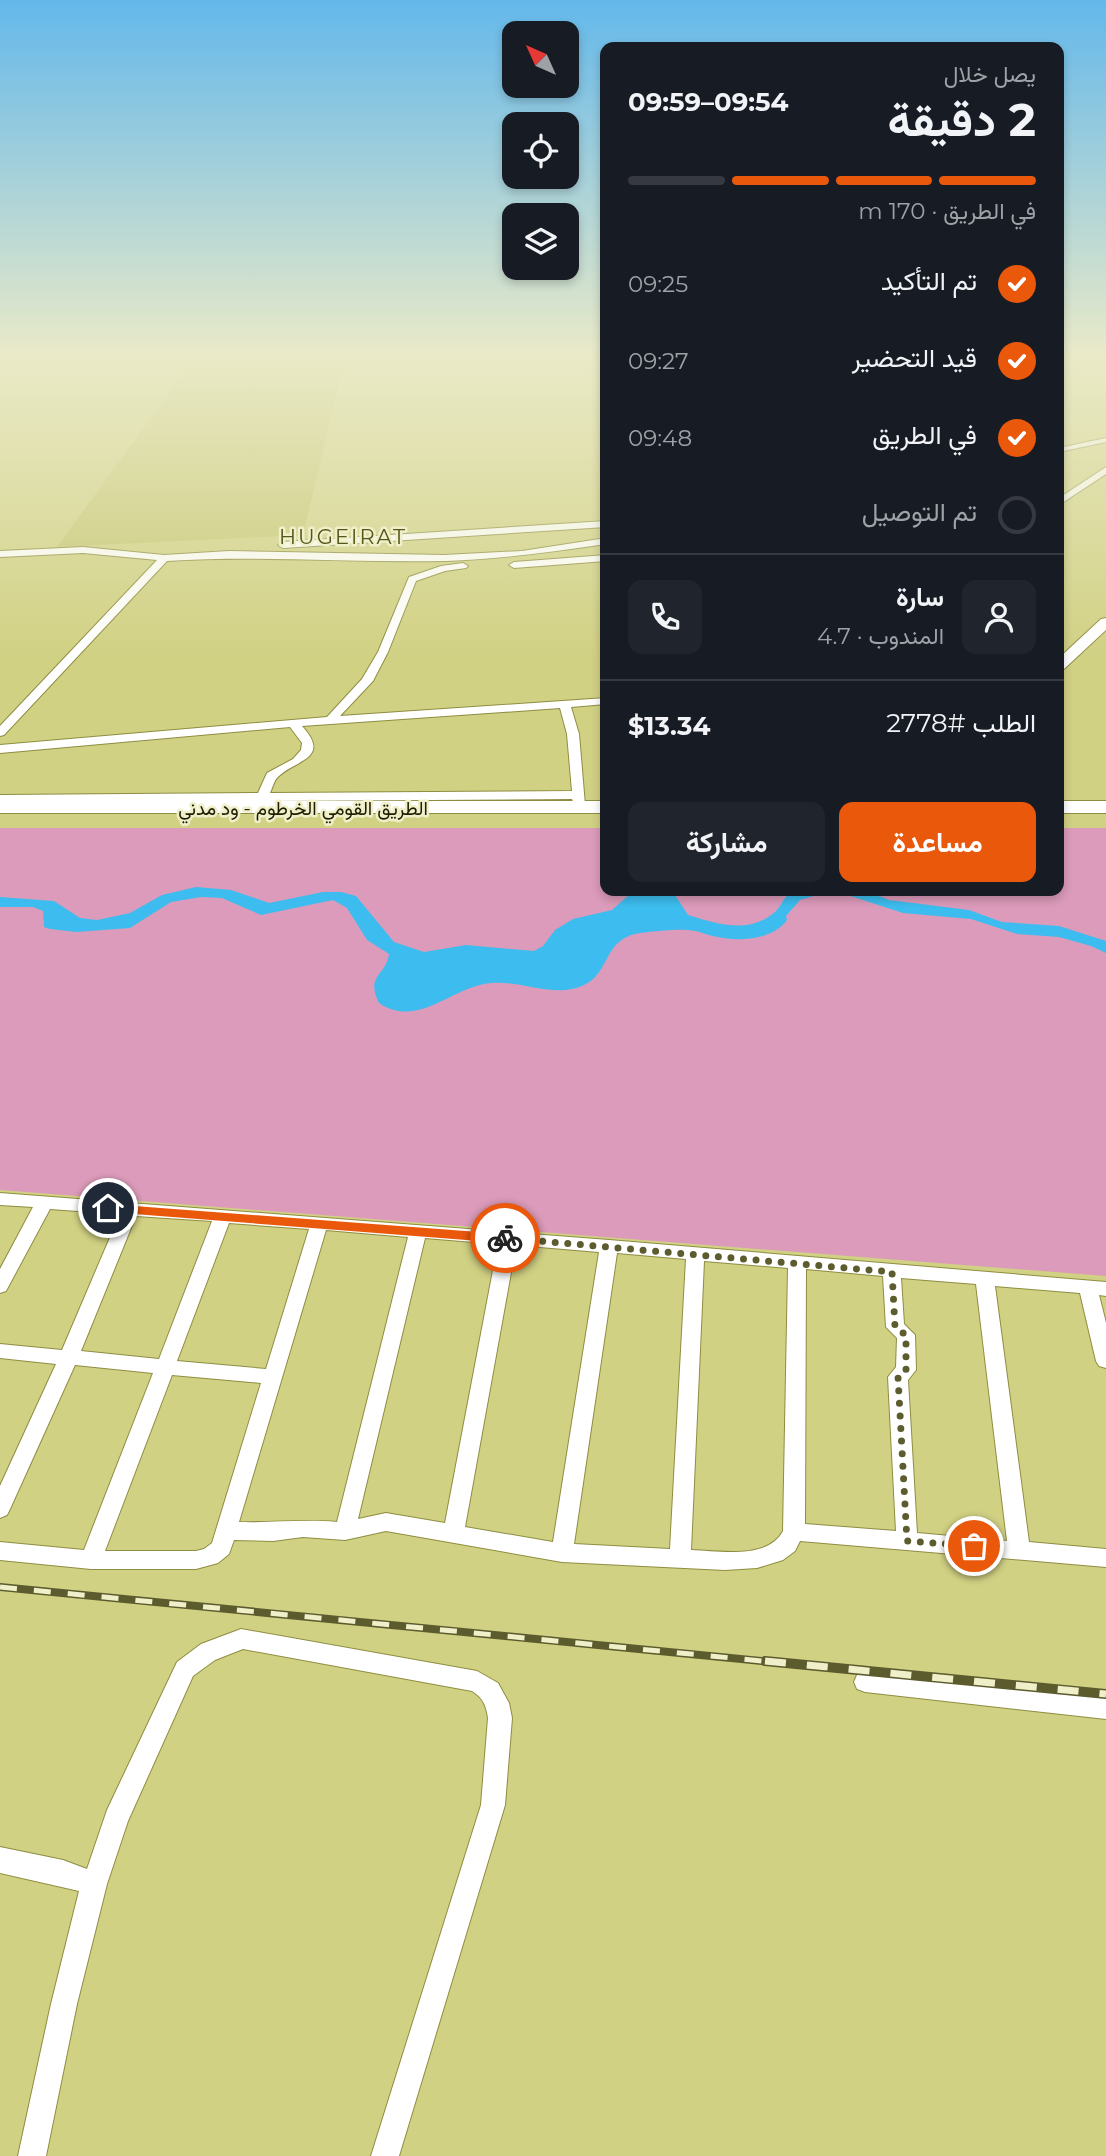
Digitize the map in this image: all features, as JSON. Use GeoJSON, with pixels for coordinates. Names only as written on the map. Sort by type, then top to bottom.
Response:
{"type":"FeatureCollection","features":[{"type":"Feature","properties":{"kind":"highway","name":"الطريق القومي الخرطوم - ود مدني"},"geometry":{"type":"LineString","coordinates":[[0,807],[261,802],[579,801],[600,806]]}},
{"type":"Feature","properties":{"kind":"highway"},"geometry":{"type":"LineString","coordinates":[[1064,807],[1106,807]]}},
{"type":"Feature","properties":{"kind":"highway","name":"الطريق القومي الخرطوم - ود مدني"},"geometry":{"type":"LineString","coordinates":[[0,815],[600,814]]}},
{"type":"Feature","properties":{"kind":"highway"},"geometry":{"type":"LineString","coordinates":[[1064,815],[1106,815]]}},
{"type":"Feature","properties":{"kind":"street"},"geometry":{"type":"LineString","coordinates":[[1064,498],[1106,470]]}},
{"type":"Feature","properties":{"kind":"street"},"geometry":{"type":"LineString","coordinates":[[1064,489],[1081,486]]}},
{"type":"Feature","properties":{"kind":"street"},"geometry":{"type":"LineString","coordinates":[[0,554],[91,550],[164,558],[326,541],[600,524]]}},
{"type":"Feature","properties":{"kind":"street"},"geometry":{"type":"LineString","coordinates":[[197,555],[485,557],[554,551],[600,542]]}},
{"type":"Feature","properties":{"kind":"street"},"geometry":{"type":"LineString","coordinates":[[0,733],[164,558]]}},
{"type":"Feature","properties":{"kind":"street"},"geometry":{"type":"LineString","coordinates":[[330,719],[367,681],[388,641],[411,582],[417,576],[453,567],[566,563],[600,559]]}},
{"type":"Feature","properties":{"kind":"street"},"geometry":{"type":"LineString","coordinates":[[1064,659],[1106,622]]}},
{"type":"Feature","properties":{"kind":"street"},"geometry":{"type":"LineString","coordinates":[[0,749],[330,719],[600,701]]}},
{"type":"Feature","properties":{"kind":"street"},"geometry":{"type":"LineString","coordinates":[[565,704],[573,734],[579,801]]}},
{"type":"Feature","properties":{"kind":"street"},"geometry":{"type":"LineString","coordinates":[[0,799],[261,802],[271,776],[301,761],[306,753],[303,734],[293,723]]}},
{"type":"Feature","properties":{"kind":"street"},"geometry":{"type":"LineString","coordinates":[[0,1199],[609,1246],[1097,1288],[1106,1362]]}},
{"type":"Feature","properties":{"kind":"street"},"geometry":{"type":"LineString","coordinates":[[0,1286],[44,1202]]}},
{"type":"Feature","properties":{"kind":"street"},"geometry":{"type":"LineString","coordinates":[[0,1509],[68,1359],[130,1210]]}},
{"type":"Feature","properties":{"kind":"street"},"geometry":{"type":"LineString","coordinates":[[91,1559],[223,1216]]}},
{"type":"Feature","properties":{"kind":"street"},"geometry":{"type":"LineString","coordinates":[[0,1550],[91,1559],[196,1560],[210,1557],[221,1548],[319,1225]]}},
{"type":"Feature","properties":{"kind":"street"},"geometry":{"type":"LineString","coordinates":[[345,1531],[418,1231]]}},
{"type":"Feature","properties":{"kind":"street"},"geometry":{"type":"LineString","coordinates":[[453,1535],[508,1239]]}},
{"type":"Feature","properties":{"kind":"street"},"geometry":{"type":"LineString","coordinates":[[562,1553],[609,1246]]}},
{"type":"Feature","properties":{"kind":"street"},"geometry":{"type":"LineString","coordinates":[[680,1558],[695,1254]]}},
{"type":"Feature","properties":{"kind":"street"},"geometry":{"type":"LineString","coordinates":[[228,1531],[273,1532],[303,1528],[345,1531],[386,1522],[562,1553],[725,1561],[757,1559],[781,1549],[788,1545],[793,1532],[797,1264]]}},
{"type":"Feature","properties":{"kind":"street"},"geometry":{"type":"LineString","coordinates":[[892,1272],[895,1327],[906,1335],[906,1370],[898,1377],[907,1541]]}},
{"type":"Feature","properties":{"kind":"street"},"geometry":{"type":"LineString","coordinates":[[985,1280],[1019,1549]]}},
{"type":"Feature","properties":{"kind":"street"},"geometry":{"type":"LineString","coordinates":[[0,1351],[272,1377]]}},
{"type":"Feature","properties":{"kind":"street"},"geometry":{"type":"LineString","coordinates":[[793,1532],[1106,1558]]}},
{"type":"Feature","properties":{"kind":"street"},"geometry":{"type":"LineString","coordinates":[[32,2156],[64,2004],[94,1884],[116,1819],[186,1668],[209,1651],[223,1648],[240,1639],[477,1681],[490,1690],[497,1703],[500,1718],[493,1805],[385,2156]]}},
{"type":"Feature","properties":{"kind":"street"},"geometry":{"type":"LineString","coordinates":[[865,1682],[1106,1708]]}},
{"type":"Feature","properties":{"kind":"street"},"geometry":{"type":"LineString","coordinates":[[0,1860],[94,1884]]}},
{"type":"Feature","properties":{"kind":"shaded area"},"geometry":{"type":"Polygon","coordinates":[[[123,457],[321,457],[303,535],[57,547],[123,457]]]}},
{"type":"Feature","properties":{"kind":"shaded area"},"geometry":{"type":"Polygon","coordinates":[[[0,828],[600,828],[600,896],[1064,896],[1064,828],[1106,828],[1106,1276],[0,1190],[0,828]]]}},
{"type":"Feature","properties":{"kind":"water"},"geometry":{"type":"Polygon","coordinates":[[[196,887],[231,890],[269,903],[323,892],[341,892],[356,896],[394,942],[424,952],[466,945],[534,951],[543,946],[555,930],[573,919],[612,910],[628,896],[676,896],[688,915],[710,922],[744,925],[766,918],[776,911],[787,896],[814,896],[800,900],[780,927],[763,936],[732,939],[682,930],[633,935],[615,946],[598,974],[584,985],[560,990],[509,983],[484,984],[432,1006],[406,1012],[393,1010],[379,1003],[375,994],[375,981],[389,954],[367,940],[347,908],[333,900],[261,915],[222,898],[201,897],[171,902],[130,928],[76,932],[44,927],[43,911],[33,907],[0,907],[0,897],[54,901],[80,918],[97,920],[130,913],[162,895],[196,887]]]}},
{"type":"Feature","properties":{"kind":"water"},"geometry":{"type":"Polygon","coordinates":[[[850,896],[879,896],[889,900],[969,910],[1002,922],[1059,926],[1106,941],[1106,953],[1059,937],[1017,934],[971,919],[903,913],[850,896]]]}},
{"type":"Feature","properties":{"kind":"railway"},"geometry":{"type":"LineString","coordinates":[[0,1587],[783,1663]]}},
{"type":"Feature","properties":{"kind":"railway"},"geometry":{"type":"LineString","coordinates":[[765,1661],[1106,1694]]}},
{"type":"Feature","properties":{"kind":"way so far"},"geometry":{"type":"LineString","coordinates":[[505,1238],[892,1272],[895,1327],[906,1335],[906,1370],[898,1377],[907,1541],[974,1546]]}},
{"type":"Feature","properties":{"kind":"district","name":"HUGEIRAT"},"geometry":{"type":"Point","coordinates":[343,537]}},
{"type":"Feature","properties":{"kind":"route"},"geometry":{"type":"LineString","coordinates":[[108,1208],[505,1238]]}}]}
